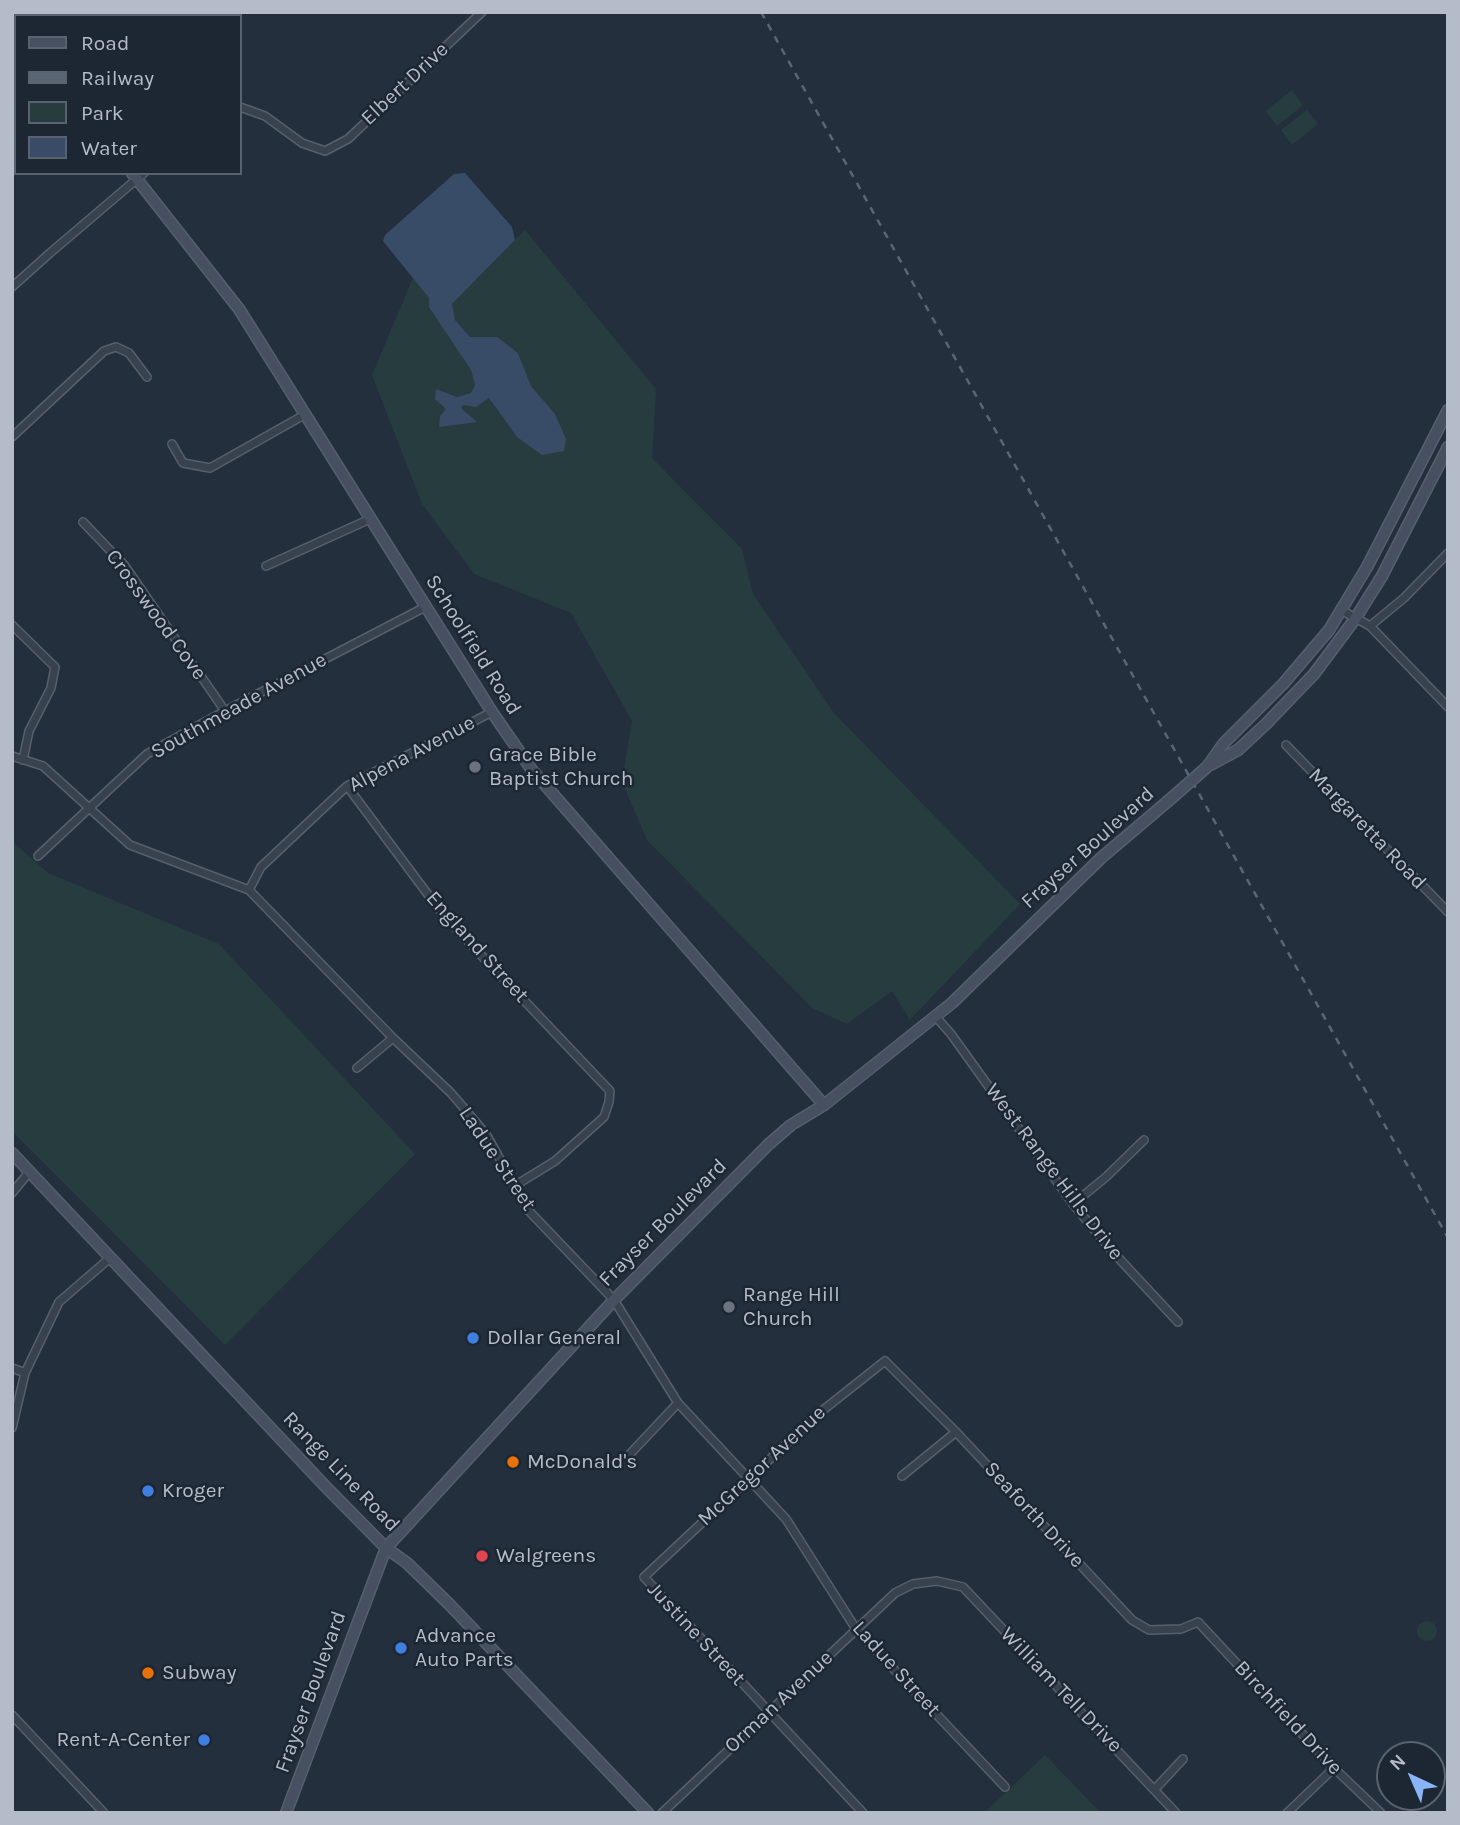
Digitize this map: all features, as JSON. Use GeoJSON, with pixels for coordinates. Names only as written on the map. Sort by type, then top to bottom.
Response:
{"type":"FeatureCollection","features":[{"type":"Feature","properties":{"kind":"main road","name":"Schoolfield Road"},"geometry":{"type":"LineString","coordinates":[[138,175],[239,309],[492,712],[532,770],[824,1105]]}},
{"type":"Feature","properties":{"kind":"main road"},"geometry":{"type":"LineString","coordinates":[[1207,767],[1223,743],[1311,654],[1341,610],[1367,567],[1448,410]]}},
{"type":"Feature","properties":{"kind":"main road"},"geometry":{"type":"LineString","coordinates":[[1207,767],[1238,750],[1314,674],[1355,619],[1382,576],[1448,447]]}},
{"type":"Feature","properties":{"kind":"main road","name":"Frayser Boulevard"},"geometry":{"type":"LineString","coordinates":[[286,1813],[386,1548],[614,1300],[769,1144],[791,1125],[824,1105],[936,1017],[1101,858],[1207,767]]}},
{"type":"Feature","properties":{"kind":"main road","name":"Range Line Road"},"geometry":{"type":"LineString","coordinates":[[12,1153],[386,1548],[407,1563],[449,1604],[648,1813]]}},
{"type":"Feature","properties":{"kind":"street","name":"Elbert Drive"},"geometry":{"type":"LineString","coordinates":[[242,108],[265,116],[302,143],[324,151],[348,139],[482,12]]}},
{"type":"Feature","properties":{"kind":"street"},"geometry":{"type":"LineString","coordinates":[[12,288],[138,175]]}},
{"type":"Feature","properties":{"kind":"street"},"geometry":{"type":"LineString","coordinates":[[12,437],[104,351],[116,347],[129,353],[147,377]]}},
{"type":"Feature","properties":{"kind":"street"},"geometry":{"type":"LineString","coordinates":[[172,444],[183,463],[210,468],[304,415]]}},
{"type":"Feature","properties":{"kind":"street"},"geometry":{"type":"LineString","coordinates":[[266,566],[370,519]]}},
{"type":"Feature","properties":{"kind":"street","name":"Crosswood Cove"},"geometry":{"type":"LineString","coordinates":[[83,522],[125,566],[225,711]]}},
{"type":"Feature","properties":{"kind":"street"},"geometry":{"type":"LineString","coordinates":[[1370,626],[1404,598],[1448,553]]}},
{"type":"Feature","properties":{"kind":"street","name":"Southmeade Avenue"},"geometry":{"type":"LineString","coordinates":[[37,856],[147,754],[426,606]]}},
{"type":"Feature","properties":{"kind":"street"},"geometry":{"type":"LineString","coordinates":[[1341,610],[1370,626],[1448,707]]}},
{"type":"Feature","properties":{"kind":"street"},"geometry":{"type":"LineString","coordinates":[[12,625],[55,667],[51,688],[29,731],[23,760]]}},
{"type":"Feature","properties":{"kind":"street","name":"Alpena Avenue"},"geometry":{"type":"LineString","coordinates":[[249,890],[261,867],[347,786],[492,712]]}},
{"type":"Feature","properties":{"kind":"street","name":"Margaretta Road"},"geometry":{"type":"LineString","coordinates":[[1286,745],[1448,912]]}},
{"type":"Feature","properties":{"kind":"street","name":"Ladue Street"},"geometry":{"type":"LineString","coordinates":[[12,757],[43,766],[131,845],[249,890],[393,1038],[452,1093],[486,1134],[529,1211],[614,1300],[678,1403],[786,1519],[856,1629],[1005,1787]]}},
{"type":"Feature","properties":{"kind":"street","name":"England Street"},"geometry":{"type":"LineString","coordinates":[[347,786],[444,916],[610,1091],[610,1102],[604,1117],[555,1161],[516,1185]]}},
{"type":"Feature","properties":{"kind":"street","name":"West Range Hills Drive"},"geometry":{"type":"LineString","coordinates":[[936,1017],[1073,1204],[1112,1251],[1178,1322]]}},
{"type":"Feature","properties":{"kind":"street"},"geometry":{"type":"LineString","coordinates":[[357,1068],[393,1038]]}},
{"type":"Feature","properties":{"kind":"street"},"geometry":{"type":"LineString","coordinates":[[1073,1204],[1144,1140]]}},
{"type":"Feature","properties":{"kind":"street"},"geometry":{"type":"LineString","coordinates":[[12,1193],[30,1171]]}},
{"type":"Feature","properties":{"kind":"street"},"geometry":{"type":"LineString","coordinates":[[12,1428],[25,1373],[59,1302],[110,1258]]}},
{"type":"Feature","properties":{"kind":"street","name":"Seaforth Drive"},"geometry":{"type":"LineString","coordinates":[[885,1361],[956,1432],[1132,1620],[1149,1630],[1181,1629],[1198,1622]]}},
{"type":"Feature","properties":{"kind":"street","name":"McGregor Avenue"},"geometry":{"type":"LineString","coordinates":[[644,1577],[818,1414],[885,1361]]}},
{"type":"Feature","properties":{"kind":"street"},"geometry":{"type":"LineString","coordinates":[[12,1368],[25,1373]]}},
{"type":"Feature","properties":{"kind":"street"},"geometry":{"type":"LineString","coordinates":[[629,1455],[678,1403]]}},
{"type":"Feature","properties":{"kind":"street"},"geometry":{"type":"LineString","coordinates":[[902,1476],[956,1432]]}},
{"type":"Feature","properties":{"kind":"street","name":"Justine Street"},"geometry":{"type":"LineString","coordinates":[[644,1577],[863,1813]]}},
{"type":"Feature","properties":{"kind":"street","name":"Orman Avenue"},"geometry":{"type":"LineString","coordinates":[[662,1813],[895,1592],[913,1584],[937,1581]]}},
{"type":"Feature","properties":{"kind":"street","name":"William Tell Drive"},"geometry":{"type":"LineString","coordinates":[[937,1581],[962,1587],[1176,1813]]}},
{"type":"Feature","properties":{"kind":"street","name":"Birchfield Drive"},"geometry":{"type":"LineString","coordinates":[[1198,1622],[1334,1768],[1381,1813]]}},
{"type":"Feature","properties":{"kind":"street"},"geometry":{"type":"LineString","coordinates":[[12,1714],[104,1813]]}},
{"type":"Feature","properties":{"kind":"street"},"geometry":{"type":"LineString","coordinates":[[1155,1789],[1183,1759]]}},
{"type":"Feature","properties":{"kind":"street"},"geometry":{"type":"LineString","coordinates":[[1287,1813],[1334,1768]]}},
{"type":"Feature","properties":{"kind":"green space"},"geometry":{"type":"Polygon","coordinates":[[[1292,90],[1303,105],[1277,126],[1266,111],[1292,90]]]}},
{"type":"Feature","properties":{"kind":"green space"},"geometry":{"type":"Polygon","coordinates":[[[1307,110],[1318,124],[1292,145],[1281,130],[1307,110]]]}},
{"type":"Feature","properties":{"kind":"green space"},"geometry":{"type":"Polygon","coordinates":[[[525,230],[656,389],[652,458],[742,549],[753,594],[834,713],[1020,904],[910,1020],[892,991],[847,1024],[812,1008],[647,840],[622,782],[632,721],[571,613],[474,574],[422,504],[372,375],[413,278],[429,298],[471,370],[475,385],[471,393],[456,397],[436,390],[476,423],[461,408],[463,405],[489,398],[517,437],[565,439],[555,414],[531,386],[518,353],[497,337],[470,337],[455,320],[452,304],[525,230]]]}},
{"type":"Feature","properties":{"kind":"green space"},"geometry":{"type":"Polygon","coordinates":[[[12,841],[48,873],[219,944],[415,1154],[225,1345],[12,1131],[12,841]]]}},
{"type":"Feature","properties":{"kind":"green space"},"geometry":{"type":"Polygon","coordinates":[[[1427,1621],[1434,1624],[1437,1631],[1434,1638],[1427,1641],[1420,1638],[1417,1631],[1420,1624],[1427,1621]]]}},
{"type":"Feature","properties":{"kind":"green space"},"geometry":{"type":"Polygon","coordinates":[[[1045,1755],[1101,1813],[984,1813],[1045,1755]]]}},
{"type":"Feature","properties":{"kind":"water"},"geometry":{"type":"Polygon","coordinates":[[[465,173],[512,227],[515,240],[452,304],[455,320],[470,337],[497,337],[518,353],[531,386],[555,414],[566,439],[564,451],[542,455],[517,437],[489,398],[476,407],[463,405],[461,408],[477,422],[439,427],[440,416],[446,409],[435,399],[436,389],[457,397],[471,393],[475,385],[471,370],[429,307],[429,298],[383,241],[385,235],[454,174],[465,173]]]}},
{"type":"Feature","properties":{"kind":"railway"},"geometry":{"type":"LineString","coordinates":[[761,12],[1448,1238]]}},
{"type":"Feature","properties":{"kind":"place","name":"Grace Bible Baptist Church"},"geometry":{"type":"Point","coordinates":[475,767]}},
{"type":"Feature","properties":{"kind":"place","name":"Range Hill Church"},"geometry":{"type":"Point","coordinates":[729,1307]}},
{"type":"Feature","properties":{"kind":"place","name":"Dollar General"},"geometry":{"type":"Point","coordinates":[473,1338]}},
{"type":"Feature","properties":{"kind":"place","name":"McDonald's"},"geometry":{"type":"Point","coordinates":[513,1462]}},
{"type":"Feature","properties":{"kind":"place","name":"Kroger"},"geometry":{"type":"Point","coordinates":[148,1491]}},
{"type":"Feature","properties":{"kind":"place","name":"Walgreens"},"geometry":{"type":"Point","coordinates":[482,1556]}},
{"type":"Feature","properties":{"kind":"place","name":"Advance Auto Parts"},"geometry":{"type":"Point","coordinates":[401,1648]}},
{"type":"Feature","properties":{"kind":"place","name":"Subway"},"geometry":{"type":"Point","coordinates":[148,1673]}},
{"type":"Feature","properties":{"kind":"place","name":"Rent-A-Center"},"geometry":{"type":"Point","coordinates":[204,1740]}}]}
